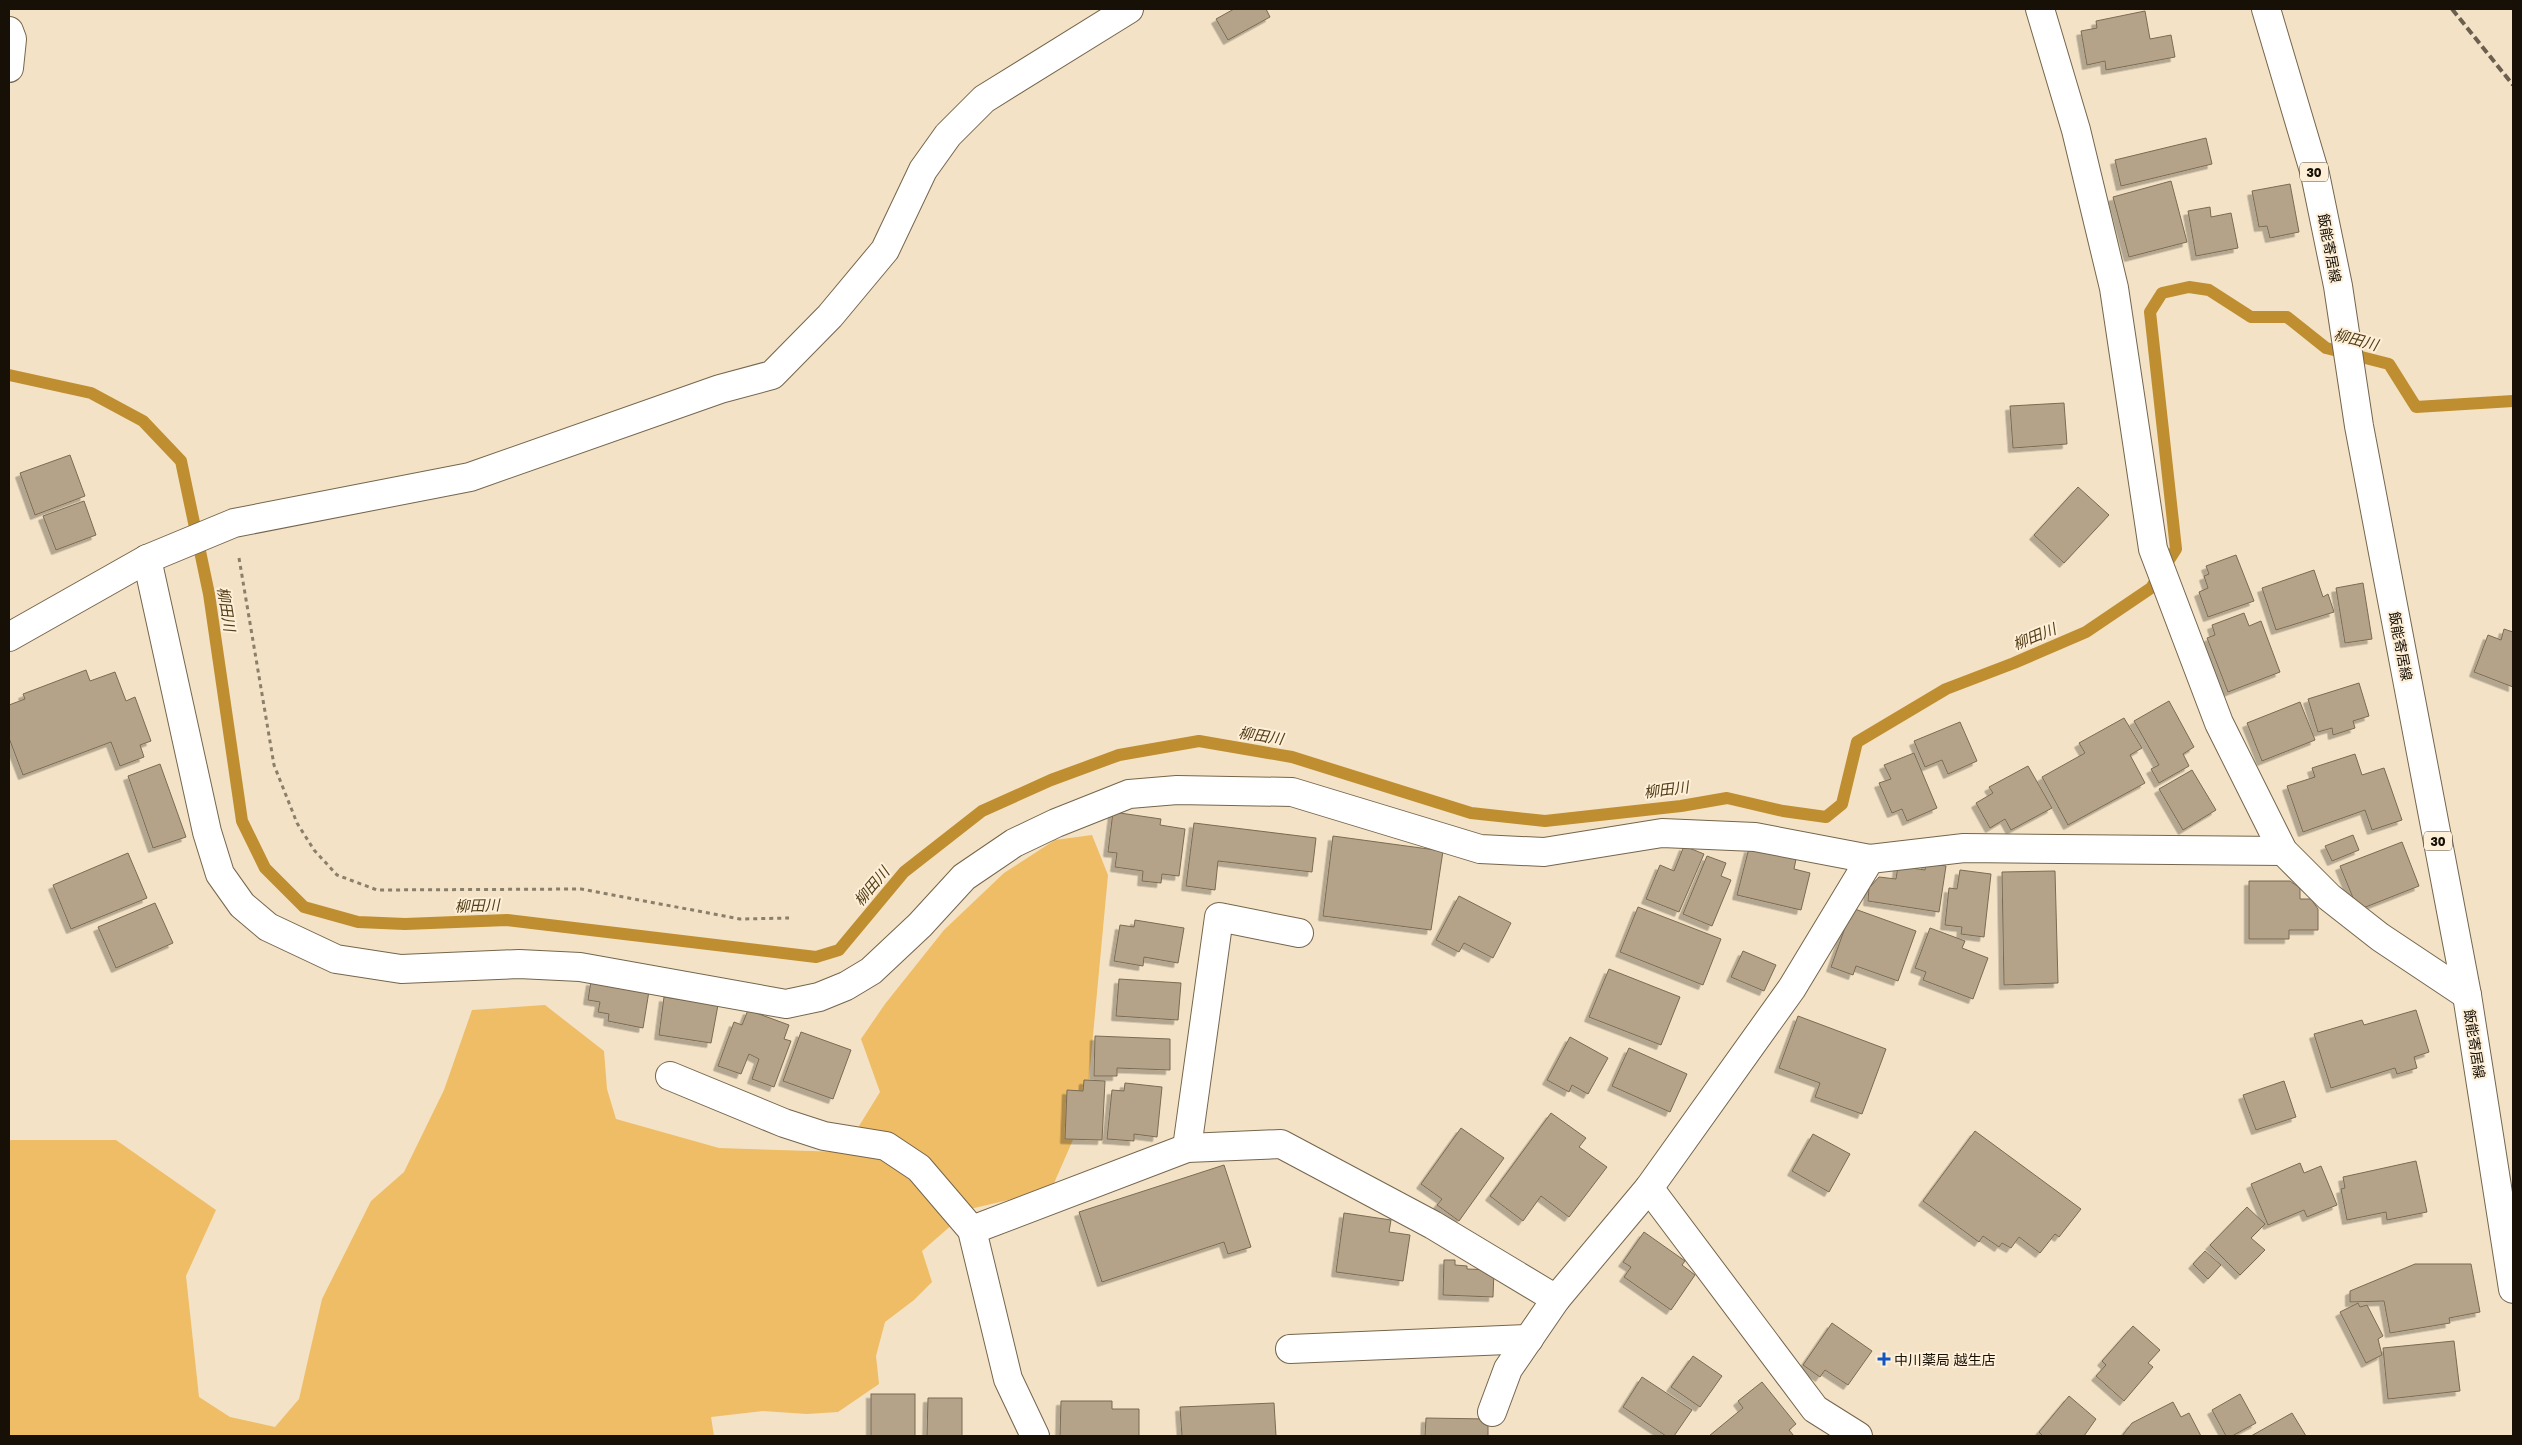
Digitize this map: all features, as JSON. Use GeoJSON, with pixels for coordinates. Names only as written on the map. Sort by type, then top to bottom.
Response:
{"type":"FeatureCollection","features":[{"type":"Feature","properties":{"kind":"street"},"geometry":{"type":"LineString","coordinates":[[9,637],[147,559],[234,523],[470,477],[720,389],[772,374],[830,316],[885,250],[923,170],[948,135],[984,99],[1129,9]]}},
{"type":"Feature","properties":{"kind":"street"},"geometry":{"type":"LineString","coordinates":[[2040,9],[2076,130],[2114,288],[2153,549],[2218,723],[2283,851],[2329,897],[2380,937],[2467,995]]}},
{"type":"Feature","properties":{"kind":"street","name":"飯能寄居線"},"geometry":{"type":"LineString","coordinates":[[2266,9],[2315,174],[2338,286],[2354,395],[2467,995],[2513,1289]]}},
{"type":"Feature","properties":{"kind":"street"},"geometry":{"type":"LineString","coordinates":[[9,31],[12,39],[9,68]]}},
{"type":"Feature","properties":{"kind":"street"},"geometry":{"type":"LineString","coordinates":[[147,559],[207,832],[220,874],[242,906],[268,927],[336,959],[402,969],[519,964],[580,967],[786,1004],[819,997],[846,986],[871,971],[914,931],[964,876],[1014,843],[1056,823],[1129,794],[1177,790],[1292,792],[1480,849],[1544,852],[1662,833],[1755,837],[1870,859],[1964,848],[2283,851]]}},
{"type":"Feature","properties":{"kind":"street"},"geometry":{"type":"LineString","coordinates":[[1492,1412],[1508,1369],[1556,1298],[1650,1188],[1792,988],[1870,859]]}},
{"type":"Feature","properties":{"kind":"street"},"geometry":{"type":"LineString","coordinates":[[1188,1148],[1220,916],[1298,933]]}},
{"type":"Feature","properties":{"kind":"street"},"geometry":{"type":"LineString","coordinates":[[670,1076],[784,1123],[824,1136],[886,1146],[919,1168],[972,1230],[1008,1378],[1035,1436]]}},
{"type":"Feature","properties":{"kind":"street"},"geometry":{"type":"LineString","coordinates":[[972,1230],[1188,1148],[1281,1144],[1433,1225],[1556,1298]]}},
{"type":"Feature","properties":{"kind":"street"},"geometry":{"type":"LineString","coordinates":[[1650,1188],[1815,1409],[1858,1436]]}},
{"type":"Feature","properties":{"kind":"street"},"geometry":{"type":"LineString","coordinates":[[1290,1349],[1530,1339]]}},
{"type":"Feature","properties":{"kind":"path"},"geometry":{"type":"LineString","coordinates":[[234,523],[274,765],[297,823],[314,850],[337,875],[377,890],[581,889],[740,919],[789,918]]}},
{"type":"Feature","properties":{"kind":"shaded area"},"geometry":{"type":"Polygon","coordinates":[[[1092,835],[1108,875],[1086,1110],[1051,1190],[970,1209],[922,1251],[932,1282],[914,1300],[885,1322],[876,1356],[879,1384],[838,1412],[807,1414],[763,1411],[711,1417],[714,1436],[9,1436],[9,1141],[116,1140],[216,1210],[186,1276],[199,1397],[230,1417],[275,1427],[299,1399],[322,1299],[371,1201],[404,1172],[444,1090],[472,1010],[545,1005],[604,1051],[607,1089],[616,1119],[719,1148],[843,1152],[880,1092],[861,1039],[885,1004],[944,930],[1004,873],[1055,840],[1092,835]]]}},
{"type":"Feature","properties":{"kind":"building"},"geometry":{"type":"Polygon","coordinates":[[[1234,9],[1266,9],[1270,17],[1228,40],[1216,19],[1234,9]]]}},
{"type":"Feature","properties":{"kind":"building"},"geometry":{"type":"Polygon","coordinates":[[[2145,11],[2150,39],[2171,35],[2175,57],[2106,70],[2105,61],[2087,65],[2081,31],[2097,28],[2096,21],[2145,11]]]}},
{"type":"Feature","properties":{"kind":"building"},"geometry":{"type":"Polygon","coordinates":[[[2206,138],[2212,164],[2121,186],[2115,160],[2206,138]]]}},
{"type":"Feature","properties":{"kind":"building"},"geometry":{"type":"Polygon","coordinates":[[[2171,181],[2187,242],[2129,257],[2113,197],[2171,181]]]}},
{"type":"Feature","properties":{"kind":"building"},"geometry":{"type":"Polygon","coordinates":[[[2290,184],[2299,232],[2270,238],[2267,226],[2259,227],[2252,191],[2290,184]]]}},
{"type":"Feature","properties":{"kind":"building"},"geometry":{"type":"Polygon","coordinates":[[[2210,207],[2211,217],[2231,213],[2238,248],[2196,256],[2188,211],[2210,207]]]}},
{"type":"Feature","properties":{"kind":"building"},"geometry":{"type":"Polygon","coordinates":[[[2064,403],[2067,444],[2013,448],[2010,406],[2064,403]]]}},
{"type":"Feature","properties":{"kind":"building"},"geometry":{"type":"Polygon","coordinates":[[[70,455],[85,496],[35,515],[20,473],[70,455]]]}},
{"type":"Feature","properties":{"kind":"building"},"geometry":{"type":"Polygon","coordinates":[[[2078,487],[2109,515],[2064,563],[2034,535],[2078,487]]]}},
{"type":"Feature","properties":{"kind":"building"},"geometry":{"type":"Polygon","coordinates":[[[84,501],[96,535],[56,550],[43,516],[84,501]]]}},
{"type":"Feature","properties":{"kind":"building"},"geometry":{"type":"Polygon","coordinates":[[[2236,555],[2254,601],[2208,617],[2199,592],[2208,588],[2204,576],[2209,574],[2206,566],[2236,555]]]}},
{"type":"Feature","properties":{"kind":"building"},"geometry":{"type":"Polygon","coordinates":[[[2314,570],[2323,597],[2328,594],[2334,612],[2276,630],[2262,588],[2314,570]]]}},
{"type":"Feature","properties":{"kind":"building"},"geometry":{"type":"Polygon","coordinates":[[[2363,583],[2372,639],[2345,643],[2336,588],[2363,583]]]}},
{"type":"Feature","properties":{"kind":"building"},"geometry":{"type":"Polygon","coordinates":[[[2244,613],[2249,626],[2261,621],[2280,672],[2228,692],[2207,638],[2215,635],[2212,625],[2244,613]]]}},
{"type":"Feature","properties":{"kind":"building"},"geometry":{"type":"Polygon","coordinates":[[[2504,629],[2513,632],[2513,687],[2474,672],[2488,635],[2501,640],[2504,629]]]}},
{"type":"Feature","properties":{"kind":"building"},"geometry":{"type":"Polygon","coordinates":[[[86,670],[90,681],[115,672],[126,701],[135,697],[151,741],[140,745],[144,757],[120,766],[111,742],[23,775],[9,738],[9,705],[25,699],[23,694],[86,670]]]}},
{"type":"Feature","properties":{"kind":"building"},"geometry":{"type":"Polygon","coordinates":[[[2359,683],[2369,716],[2353,721],[2355,728],[2333,735],[2332,728],[2318,732],[2308,699],[2359,683]]]}},
{"type":"Feature","properties":{"kind":"building"},"geometry":{"type":"Polygon","coordinates":[[[2169,701],[2194,747],[2183,754],[2189,766],[2159,783],[2151,769],[2159,765],[2134,721],[2169,701]]]}},
{"type":"Feature","properties":{"kind":"building"},"geometry":{"type":"Polygon","coordinates":[[[2300,702],[2315,740],[2262,761],[2247,723],[2300,702]]]}},
{"type":"Feature","properties":{"kind":"building"},"geometry":{"type":"Polygon","coordinates":[[[2124,718],[2142,748],[2130,755],[2145,783],[2068,825],[2042,777],[2085,753],[2079,743],[2124,718]]]}},
{"type":"Feature","properties":{"kind":"building"},"geometry":{"type":"Polygon","coordinates":[[[1960,722],[1977,761],[1948,774],[1942,760],[1925,767],[1914,741],[1960,722]]]}},
{"type":"Feature","properties":{"kind":"building"},"geometry":{"type":"Polygon","coordinates":[[[1914,753],[1937,808],[1907,821],[1902,809],[1892,813],[1879,783],[1891,779],[1884,765],[1914,753]]]}},
{"type":"Feature","properties":{"kind":"building"},"geometry":{"type":"Polygon","coordinates":[[[2355,754],[2362,775],[2384,768],[2402,820],[2372,830],[2365,810],[2303,832],[2287,786],[2315,777],[2312,768],[2355,754]]]}},
{"type":"Feature","properties":{"kind":"building"},"geometry":{"type":"Polygon","coordinates":[[[160,764],[186,837],[153,848],[128,776],[160,764]]]}},
{"type":"Feature","properties":{"kind":"building"},"geometry":{"type":"Polygon","coordinates":[[[2028,766],[2052,808],[2011,830],[2005,819],[1990,828],[1976,803],[1993,793],[1989,787],[2028,766]]]}},
{"type":"Feature","properties":{"kind":"building"},"geometry":{"type":"Polygon","coordinates":[[[2192,770],[2216,810],[2183,830],[2159,789],[2192,770]]]}},
{"type":"Feature","properties":{"kind":"building"},"geometry":{"type":"Polygon","coordinates":[[[1113,812],[1161,819],[1160,825],[1185,829],[1179,876],[1162,874],[1161,883],[1142,881],[1143,871],[1115,867],[1117,853],[1108,852],[1113,812]]]}},
{"type":"Feature","properties":{"kind":"building"},"geometry":{"type":"Polygon","coordinates":[[[1194,823],[1316,838],[1312,872],[1218,861],[1215,890],[1186,886],[1194,823]]]}},
{"type":"Feature","properties":{"kind":"building"},"geometry":{"type":"Polygon","coordinates":[[[2353,835],[2359,850],[2332,861],[2325,846],[2353,835]]]}},
{"type":"Feature","properties":{"kind":"building"},"geometry":{"type":"Polygon","coordinates":[[[1333,836],[1443,851],[1431,930],[1323,916],[1333,836]]]}},
{"type":"Feature","properties":{"kind":"building"},"geometry":{"type":"Polygon","coordinates":[[[2402,842],[2419,886],[2358,910],[2340,866],[2402,842]]]}},
{"type":"Feature","properties":{"kind":"building"},"geometry":{"type":"Polygon","coordinates":[[[1684,846],[1704,854],[1679,912],[1646,899],[1660,865],[1674,871],[1684,846]]]}},
{"type":"Feature","properties":{"kind":"building"},"geometry":{"type":"Polygon","coordinates":[[[1749,848],[1796,859],[1794,869],[1810,873],[1801,910],[1737,895],[1749,848]]]}},
{"type":"Feature","properties":{"kind":"building"},"geometry":{"type":"Polygon","coordinates":[[[128,853],[147,898],[71,929],[53,885],[128,853]]]}},
{"type":"Feature","properties":{"kind":"building"},"geometry":{"type":"Polygon","coordinates":[[[1707,856],[1726,863],[1721,876],[1731,880],[1712,926],[1683,914],[1707,856]]]}},
{"type":"Feature","properties":{"kind":"building"},"geometry":{"type":"Polygon","coordinates":[[[1926,863],[1946,866],[1939,912],[1868,901],[1869,888],[1879,877],[1896,879],[1898,866],[1925,870],[1926,863]]]}},
{"type":"Feature","properties":{"kind":"building"},"geometry":{"type":"Polygon","coordinates":[[[1960,870],[1991,874],[1984,937],[1961,934],[1962,927],[1945,925],[1949,888],[1957,889],[1960,870]]]}},
{"type":"Feature","properties":{"kind":"building"},"geometry":{"type":"Polygon","coordinates":[[[2055,871],[2058,983],[2004,985],[2002,872],[2055,871]]]}},
{"type":"Feature","properties":{"kind":"building"},"geometry":{"type":"Polygon","coordinates":[[[2249,881],[2290,881],[2300,888],[2300,899],[2311,899],[2318,909],[2318,930],[2289,930],[2289,939],[2249,939],[2249,881]]]}},
{"type":"Feature","properties":{"kind":"building"},"geometry":{"type":"Polygon","coordinates":[[[1459,896],[1511,923],[1493,958],[1464,943],[1459,952],[1436,940],[1459,896]]]}},
{"type":"Feature","properties":{"kind":"building"},"geometry":{"type":"Polygon","coordinates":[[[155,903],[173,943],[116,968],[98,927],[155,903]]]}},
{"type":"Feature","properties":{"kind":"building"},"geometry":{"type":"Polygon","coordinates":[[[1638,907],[1721,939],[1703,985],[1620,952],[1638,907]]]}},
{"type":"Feature","properties":{"kind":"building"},"geometry":{"type":"Polygon","coordinates":[[[1852,908],[1916,931],[1898,981],[1856,966],[1853,975],[1831,967],[1852,908]]]}},
{"type":"Feature","properties":{"kind":"building"},"geometry":{"type":"Polygon","coordinates":[[[1135,920],[1184,928],[1178,963],[1144,957],[1143,966],[1114,961],[1120,925],[1134,927],[1135,920]]]}},
{"type":"Feature","properties":{"kind":"building"},"geometry":{"type":"Polygon","coordinates":[[[1930,928],[1965,941],[1962,948],[1988,958],[1973,999],[1923,980],[1926,972],[1915,968],[1930,928]]]}},
{"type":"Feature","properties":{"kind":"building"},"geometry":{"type":"Polygon","coordinates":[[[1743,951],[1776,965],[1764,991],[1731,977],[1743,951]]]}},
{"type":"Feature","properties":{"kind":"building"},"geometry":{"type":"Polygon","coordinates":[[[1609,969],[1680,997],[1661,1045],[1589,1017],[1609,969]]]}},
{"type":"Feature","properties":{"kind":"building"},"geometry":{"type":"Polygon","coordinates":[[[1119,979],[1181,983],[1178,1020],[1116,1016],[1119,979]]]}},
{"type":"Feature","properties":{"kind":"building"},"geometry":{"type":"Polygon","coordinates":[[[591,981],[649,991],[643,1028],[608,1021],[609,1014],[598,1012],[600,1002],[588,1000],[591,981]]]}},
{"type":"Feature","properties":{"kind":"building"},"geometry":{"type":"Polygon","coordinates":[[[664,997],[718,1005],[711,1043],[659,1035],[664,997]]]}},
{"type":"Feature","properties":{"kind":"building"},"geometry":{"type":"Polygon","coordinates":[[[748,1010],[789,1025],[784,1039],[791,1041],[774,1087],[752,1079],[759,1059],[749,1054],[741,1074],[718,1066],[734,1022],[742,1025],[748,1010]]]}},
{"type":"Feature","properties":{"kind":"building"},"geometry":{"type":"Polygon","coordinates":[[[2416,1010],[2429,1052],[2414,1057],[2417,1068],[2397,1074],[2395,1068],[2331,1088],[2314,1034],[2362,1020],[2364,1025],[2416,1010]]]}},
{"type":"Feature","properties":{"kind":"building"},"geometry":{"type":"Polygon","coordinates":[[[1798,1016],[1886,1049],[1862,1114],[1815,1097],[1820,1083],[1779,1068],[1798,1016]]]}},
{"type":"Feature","properties":{"kind":"building"},"geometry":{"type":"Polygon","coordinates":[[[801,1032],[851,1050],[833,1099],[783,1081],[801,1032]]]}},
{"type":"Feature","properties":{"kind":"building"},"geometry":{"type":"Polygon","coordinates":[[[1095,1036],[1170,1039],[1170,1070],[1117,1068],[1117,1076],[1094,1076],[1095,1036]]]}},
{"type":"Feature","properties":{"kind":"building"},"geometry":{"type":"Polygon","coordinates":[[[1570,1037],[1608,1058],[1588,1094],[1572,1085],[1569,1092],[1547,1080],[1570,1037]]]}},
{"type":"Feature","properties":{"kind":"building"},"geometry":{"type":"Polygon","coordinates":[[[1629,1048],[1687,1074],[1670,1112],[1612,1086],[1629,1048]]]}},
{"type":"Feature","properties":{"kind":"building"},"geometry":{"type":"Polygon","coordinates":[[[1084,1080],[1105,1081],[1102,1140],[1065,1139],[1067,1090],[1083,1091],[1084,1080]]]}},
{"type":"Feature","properties":{"kind":"building"},"geometry":{"type":"Polygon","coordinates":[[[2284,1081],[2296,1117],[2256,1130],[2243,1095],[2284,1081]]]}},
{"type":"Feature","properties":{"kind":"building"},"geometry":{"type":"Polygon","coordinates":[[[1125,1083],[1162,1087],[1157,1137],[1134,1134],[1134,1141],[1107,1139],[1112,1090],[1124,1091],[1125,1083]]]}},
{"type":"Feature","properties":{"kind":"building"},"geometry":{"type":"Polygon","coordinates":[[[1551,1113],[1586,1138],[1579,1147],[1607,1167],[1569,1217],[1541,1196],[1523,1221],[1490,1196],[1551,1113]]]}},
{"type":"Feature","properties":{"kind":"building"},"geometry":{"type":"Polygon","coordinates":[[[1461,1128],[1504,1158],[1459,1221],[1437,1205],[1442,1199],[1421,1184],[1461,1128]]]}},
{"type":"Feature","properties":{"kind":"building"},"geometry":{"type":"Polygon","coordinates":[[[1975,1131],[2081,1209],[2059,1237],[2055,1234],[2040,1253],[2019,1237],[2011,1248],[2002,1243],[1999,1247],[1983,1236],[1979,1242],[1923,1201],[1975,1131]]]}},
{"type":"Feature","properties":{"kind":"building"},"geometry":{"type":"Polygon","coordinates":[[[1813,1134],[1850,1154],[1829,1192],[1792,1171],[1813,1134]]]}},
{"type":"Feature","properties":{"kind":"building"},"geometry":{"type":"Polygon","coordinates":[[[2416,1161],[2427,1212],[2387,1220],[2386,1212],[2347,1220],[2341,1189],[2345,1188],[2343,1177],[2416,1161]]]}},
{"type":"Feature","properties":{"kind":"building"},"geometry":{"type":"Polygon","coordinates":[[[2300,1163],[2304,1173],[2321,1166],[2337,1205],[2307,1217],[2304,1210],[2268,1225],[2251,1184],[2300,1163]]]}},
{"type":"Feature","properties":{"kind":"building"},"geometry":{"type":"Polygon","coordinates":[[[1224,1165],[1251,1247],[1228,1254],[1224,1242],[1102,1282],[1079,1212],[1224,1165]]]}},
{"type":"Feature","properties":{"kind":"building"},"geometry":{"type":"Polygon","coordinates":[[[2247,1207],[2265,1224],[2251,1238],[2265,1250],[2240,1275],[2210,1245],[2247,1207]]]}},
{"type":"Feature","properties":{"kind":"building"},"geometry":{"type":"Polygon","coordinates":[[[1344,1213],[1391,1220],[1389,1232],[1410,1235],[1403,1281],[1336,1272],[1344,1213]]]}},
{"type":"Feature","properties":{"kind":"building"},"geometry":{"type":"Polygon","coordinates":[[[1644,1232],[1685,1261],[1682,1265],[1695,1275],[1671,1310],[1624,1277],[1631,1267],[1623,1262],[1644,1232]]]}},
{"type":"Feature","properties":{"kind":"building"},"geometry":{"type":"Polygon","coordinates":[[[2205,1251],[2221,1265],[2208,1279],[2193,1264],[2205,1251]]]}},
{"type":"Feature","properties":{"kind":"building"},"geometry":{"type":"Polygon","coordinates":[[[1444,1260],[1455,1260],[1455,1265],[1467,1266],[1467,1269],[1494,1270],[1493,1297],[1443,1295],[1444,1260]]]}},
{"type":"Feature","properties":{"kind":"building"},"geometry":{"type":"Polygon","coordinates":[[[2415,1264],[2471,1264],[2480,1312],[2449,1318],[2450,1323],[2390,1333],[2384,1301],[2350,1302],[2350,1291],[2415,1264]]]}},
{"type":"Feature","properties":{"kind":"building"},"geometry":{"type":"Polygon","coordinates":[[[2358,1303],[2360,1307],[2367,1305],[2383,1336],[2378,1339],[2382,1355],[2366,1363],[2340,1312],[2358,1303]]]}},
{"type":"Feature","properties":{"kind":"building"},"geometry":{"type":"Polygon","coordinates":[[[1832,1323],[1872,1351],[1848,1385],[1825,1370],[1820,1377],[1803,1365],[1832,1323]]]}},
{"type":"Feature","properties":{"kind":"building"},"geometry":{"type":"Polygon","coordinates":[[[2133,1326],[2160,1350],[2148,1363],[2153,1367],[2124,1401],[2096,1376],[2106,1365],[2102,1361],[2133,1326]]]}},
{"type":"Feature","properties":{"kind":"building"},"geometry":{"type":"Polygon","coordinates":[[[2454,1341],[2460,1391],[2388,1399],[2383,1348],[2454,1341]]]}},
{"type":"Feature","properties":{"kind":"building"},"geometry":{"type":"Polygon","coordinates":[[[1693,1356],[1722,1376],[1700,1407],[1671,1387],[1693,1356]]]}},
{"type":"Feature","properties":{"kind":"building"},"geometry":{"type":"Polygon","coordinates":[[[1642,1377],[1692,1410],[1674,1436],[1666,1436],[1623,1407],[1642,1377]]]}},
{"type":"Feature","properties":{"kind":"building"},"geometry":{"type":"Polygon","coordinates":[[[1762,1382],[1796,1424],[1789,1430],[1794,1436],[1709,1436],[1743,1408],[1738,1401],[1762,1382]]]}},
{"type":"Feature","properties":{"kind":"building"},"geometry":{"type":"Polygon","coordinates":[[[871,1394],[915,1394],[915,1436],[871,1436],[871,1394]]]}},
{"type":"Feature","properties":{"kind":"building"},"geometry":{"type":"Polygon","coordinates":[[[2240,1394],[2256,1423],[2232,1436],[2226,1436],[2212,1410],[2240,1394]]]}},
{"type":"Feature","properties":{"kind":"building"},"geometry":{"type":"Polygon","coordinates":[[[2069,1396],[2096,1419],[2084,1436],[2043,1436],[2039,1432],[2069,1396]]]}},
{"type":"Feature","properties":{"kind":"building"},"geometry":{"type":"Polygon","coordinates":[[[928,1398],[962,1398],[962,1436],[927,1436],[928,1398]]]}},
{"type":"Feature","properties":{"kind":"building"},"geometry":{"type":"Polygon","coordinates":[[[1061,1401],[1112,1401],[1112,1409],[1139,1409],[1139,1436],[1060,1436],[1061,1401]]]}},
{"type":"Feature","properties":{"kind":"building"},"geometry":{"type":"Polygon","coordinates":[[[2173,1402],[2181,1417],[2189,1413],[2201,1436],[2122,1436],[2132,1423],[2173,1402]]]}},
{"type":"Feature","properties":{"kind":"building"},"geometry":{"type":"Polygon","coordinates":[[[1274,1403],[1276,1436],[1182,1436],[1180,1407],[1274,1403]]]}},
{"type":"Feature","properties":{"kind":"building"},"geometry":{"type":"Polygon","coordinates":[[[2292,1413],[2306,1436],[2251,1436],[2292,1413]]]}},
{"type":"Feature","properties":{"kind":"building"},"geometry":{"type":"Polygon","coordinates":[[[1426,1418],[1488,1419],[1488,1436],[1425,1436],[1426,1418]]]}},
{"type":"Feature","properties":{"kind":"waterway","name":"柳田川"},"geometry":{"type":"LineString","coordinates":[[9,375],[91,393],[143,421],[181,461],[209,594],[242,821],[265,868],[304,907],[358,922],[405,924],[507,920],[816,957],[839,950],[904,872],[982,811],[1051,780],[1119,755],[1199,741],[1292,757],[1471,813],[1545,821],[1681,806],[1727,798],[1783,811],[1826,817],[1842,804],[1857,742],[1946,689],[2014,663],[2086,632],[2151,588],[2176,549],[2150,312],[2162,293],[2189,287],[2209,290],[2251,317],[2287,317],[2326,348],[2389,364],[2416,407],[2513,401]]}},
{"type":"Feature","properties":{"kind":"railway"},"geometry":{"type":"LineString","coordinates":[[2452,9],[2513,85]]}},
{"type":"Feature","properties":{"kind":"place","name":"中川薬局 越生店"},"geometry":{"type":"Point","coordinates":[1884,1359]}}]}
